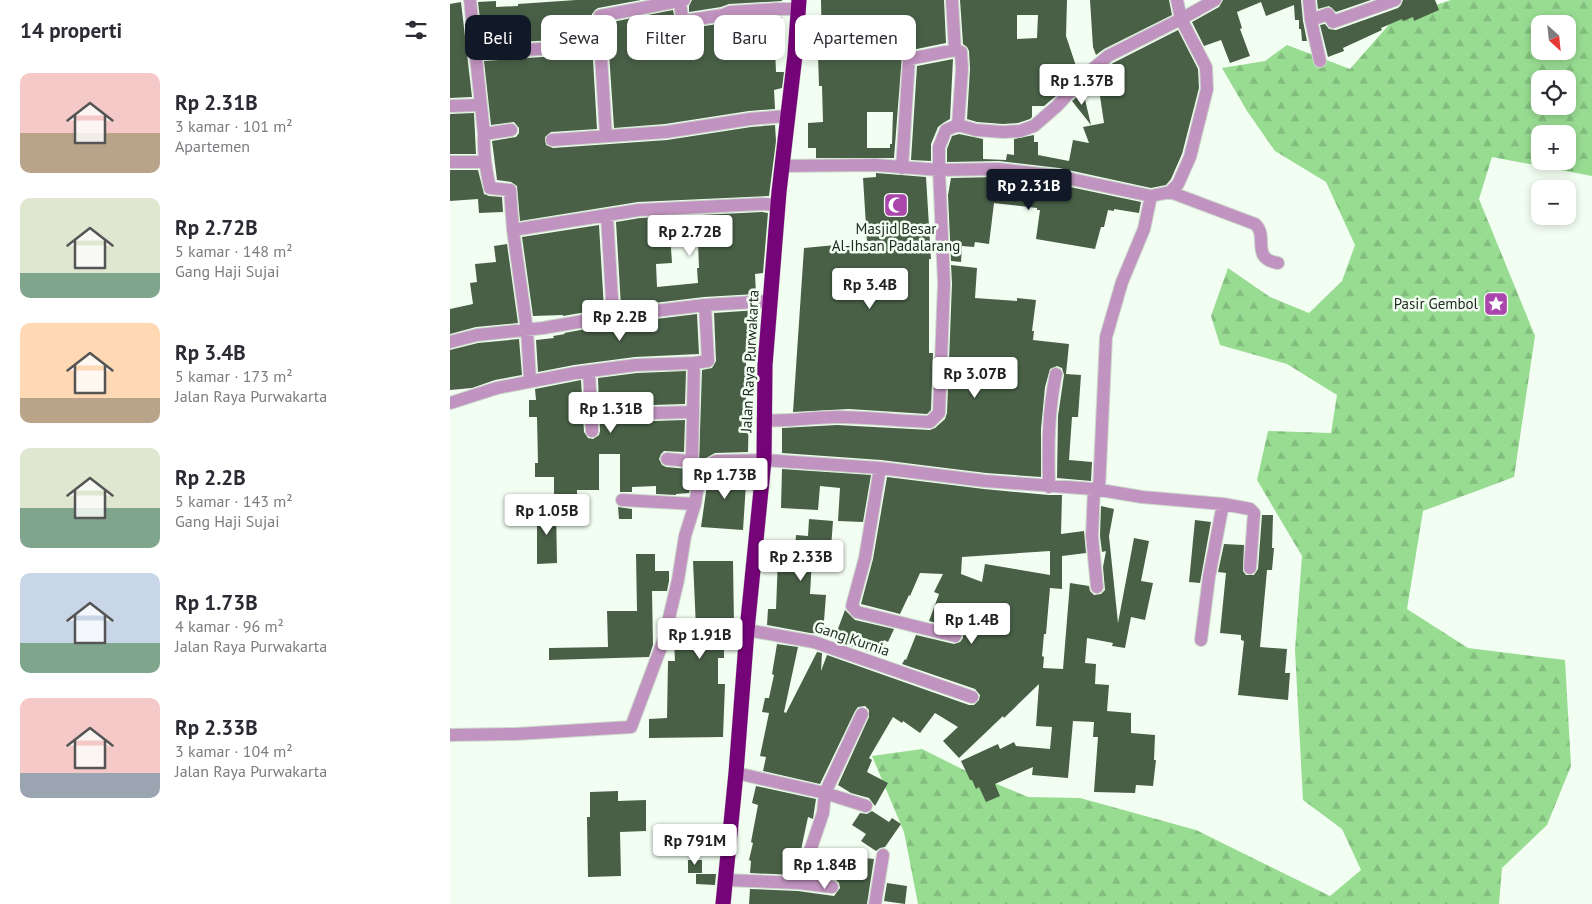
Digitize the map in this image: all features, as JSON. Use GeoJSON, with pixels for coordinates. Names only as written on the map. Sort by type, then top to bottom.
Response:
{"type":"FeatureCollection","features":[{"type":"Feature","properties":{"kind":"highway","name":"Jalan Raya Purwakarta"},"geometry":{"type":"LineString","coordinates":[[723,904],[764,460],[765,365],[781,166],[795,55],[798,4]]}},
{"type":"Feature","properties":{"kind":"street"},"geometry":{"type":"LineString","coordinates":[[470,0],[472,15]]}},
{"type":"Feature","properties":{"kind":"street"},"geometry":{"type":"LineString","coordinates":[[606,136],[598,20],[600,16],[682,0],[682,19],[684,22],[730,12],[798,4]]}},
{"type":"Feature","properties":{"kind":"street"},"geometry":{"type":"LineString","coordinates":[[952,0],[954,50]]}},
{"type":"Feature","properties":{"kind":"street"},"geometry":{"type":"LineString","coordinates":[[1170,192],[1178,184],[1190,157],[1208,89],[1206,67],[1181,19],[1177,0]]}},
{"type":"Feature","properties":{"kind":"street"},"geometry":{"type":"LineString","coordinates":[[763,420],[777,421],[809,417],[839,417],[930,422],[938,415],[944,282],[939,147],[946,130],[958,125],[976,130],[1003,132],[1020,131],[1034,126],[1108,56],[1215,0]]}},
{"type":"Feature","properties":{"kind":"street"},"geometry":{"type":"LineString","coordinates":[[1309,0],[1311,20],[1320,61]]}},
{"type":"Feature","properties":{"kind":"street"},"geometry":{"type":"LineString","coordinates":[[1311,20],[1328,14],[1332,22],[1395,0]]}},
{"type":"Feature","properties":{"kind":"street"},"geometry":{"type":"LineString","coordinates":[[902,168],[909,59],[954,50],[961,52],[958,125]]}},
{"type":"Feature","properties":{"kind":"street"},"geometry":{"type":"LineString","coordinates":[[477,60],[485,162],[490,188],[510,190],[513,230],[527,330],[530,380]]}},
{"type":"Feature","properties":{"kind":"street"},"geometry":{"type":"LineString","coordinates":[[450,106],[481,105]]}},
{"type":"Feature","properties":{"kind":"street"},"geometry":{"type":"LineString","coordinates":[[552,140],[666,132],[750,119],[786,116]]}},
{"type":"Feature","properties":{"kind":"street"},"geometry":{"type":"LineString","coordinates":[[484,134],[511,130]]}},
{"type":"Feature","properties":{"kind":"street"},"geometry":{"type":"LineString","coordinates":[[450,162],[485,162]]}},
{"type":"Feature","properties":{"kind":"street"},"geometry":{"type":"LineString","coordinates":[[781,166],[876,165],[939,170],[998,169],[1057,176],[1151,196],[1170,192],[1255,224],[1261,232],[1260,244],[1265,258],[1269,262],[1278,262]]}},
{"type":"Feature","properties":{"kind":"street"},"geometry":{"type":"LineString","coordinates":[[1097,587],[1092,536],[1106,338],[1122,282],[1144,229],[1151,196]]}},
{"type":"Feature","properties":{"kind":"street"},"geometry":{"type":"LineString","coordinates":[[513,230],[640,210],[762,204],[778,205]]}},
{"type":"Feature","properties":{"kind":"street"},"geometry":{"type":"LineString","coordinates":[[607,216],[613,316]]}},
{"type":"Feature","properties":{"kind":"street"},"geometry":{"type":"LineString","coordinates":[[450,342],[477,335],[527,330],[613,316],[705,305],[770,301]]}},
{"type":"Feature","properties":{"kind":"street"},"geometry":{"type":"LineString","coordinates":[[450,404],[497,388],[530,380],[636,365],[708,361],[705,305]]}},
{"type":"Feature","properties":{"kind":"street"},"geometry":{"type":"LineString","coordinates":[[667,459],[689,461],[692,459],[694,363]]}},
{"type":"Feature","properties":{"kind":"street"},"geometry":{"type":"LineString","coordinates":[[589,372],[592,431]]}},
{"type":"Feature","properties":{"kind":"street"},"geometry":{"type":"LineString","coordinates":[[1049,486],[1048,436],[1050,402],[1056,374]]}},
{"type":"Feature","properties":{"kind":"street"},"geometry":{"type":"LineString","coordinates":[[654,413],[694,412]]}},
{"type":"Feature","properties":{"kind":"street"},"geometry":{"type":"LineString","coordinates":[[450,735],[516,734],[631,727],[664,639],[678,580],[685,536],[695,504],[700,474],[711,463],[716,461],[764,460],[880,468],[985,482],[1096,490],[1142,497],[1222,504],[1250,509],[1254,512],[1250,568]]}},
{"type":"Feature","properties":{"kind":"street"},"geometry":{"type":"LineString","coordinates":[[880,468],[864,558],[852,606],[856,612],[955,636]]}},
{"type":"Feature","properties":{"kind":"street"},"geometry":{"type":"LineString","coordinates":[[622,500],[695,504]]}},
{"type":"Feature","properties":{"kind":"street"},"geometry":{"type":"LineString","coordinates":[[1202,640],[1209,577],[1222,504]]}},
{"type":"Feature","properties":{"kind":"street","name":"Gang Kurnia"},"geometry":{"type":"LineString","coordinates":[[747,630],[814,642],[972,697]]}},
{"type":"Feature","properties":{"kind":"street"},"geometry":{"type":"LineString","coordinates":[[798,883],[823,813],[825,793],[862,714]]}},
{"type":"Feature","properties":{"kind":"street"},"geometry":{"type":"LineString","coordinates":[[736,773],[825,793],[866,806]]}},
{"type":"Feature","properties":{"kind":"street"},"geometry":{"type":"LineString","coordinates":[[875,904],[883,855]]}},
{"type":"Feature","properties":{"kind":"street"},"geometry":{"type":"LineString","coordinates":[[725,880],[798,883],[832,887]]}},
{"type":"Feature","properties":{"kind":"green space"},"geometry":{"type":"Polygon","coordinates":[[[1451,0],[1592,0],[1592,176],[1560,170],[1576,170],[1576,125],[1531,125],[1531,164],[1492,157],[1479,199],[1535,336],[1514,477],[1423,511],[1407,609],[1468,648],[1565,660],[1571,766],[1547,825],[1502,868],[1499,904],[918,904],[904,832],[872,756],[922,749],[970,773],[1028,797],[1080,798],[1196,830],[1330,896],[1361,870],[1342,829],[1303,800],[1295,650],[1302,556],[1257,480],[1268,431],[1331,433],[1337,395],[1287,364],[1220,345],[1211,316],[1228,268],[1270,297],[1309,313],[1342,281],[1355,245],[1326,182],[1275,151],[1247,111],[1222,68],[1265,61],[1287,45],[1350,69],[1394,19],[1451,0]]]}},
{"type":"Feature","properties":{"kind":"building"},"geometry":{"type":"Polygon","coordinates":[[[576,0],[641,0],[598,8],[592,15],[541,15],[541,41],[531,41],[531,15],[480,15],[478,2],[496,1],[496,7],[518,6],[518,4],[576,0]]]}},
{"type":"Feature","properties":{"kind":"building"},"geometry":{"type":"Polygon","coordinates":[[[692,0],[782,1],[729,4],[689,12],[692,0]]]}},
{"type":"Feature","properties":{"kind":"building"},"geometry":{"type":"Polygon","coordinates":[[[821,0],[944,0],[946,43],[916,49],[916,15],[821,15],[821,0]]]}},
{"type":"Feature","properties":{"kind":"building"},"geometry":{"type":"Polygon","coordinates":[[[960,0],[1067,0],[1066,36],[1078,72],[1062,89],[1056,80],[1056,96],[1044,106],[1032,106],[1032,117],[1030,119],[1018,123],[1003,124],[977,122],[967,119],[970,69],[969,51],[963,44],[960,0]],[[1017,15],[1017,39],[1037,38],[1038,15],[1017,15]]]}},
{"type":"Feature","properties":{"kind":"building"},"geometry":{"type":"Polygon","coordinates":[[[1090,0],[1169,0],[1172,15],[1104,49],[1096,55],[1093,47],[1090,0]]]}},
{"type":"Feature","properties":{"kind":"building"},"geometry":{"type":"Polygon","coordinates":[[[1223,0],[1301,0],[1307,41],[1302,41],[1299,20],[1295,20],[1294,5],[1266,16],[1261,2],[1237,12],[1242,28],[1240,29],[1250,56],[1230,63],[1221,40],[1204,46],[1192,22],[1219,7],[1223,0]]]}},
{"type":"Feature","properties":{"kind":"building"},"geometry":{"type":"Polygon","coordinates":[[[1317,0],[1371,0],[1336,12],[1329,6],[1318,9],[1317,0]]]}},
{"type":"Feature","properties":{"kind":"building"},"geometry":{"type":"Polygon","coordinates":[[[1403,0],[1435,0],[1439,10],[1414,21],[1413,17],[1403,21],[1402,19],[1343,48],[1344,51],[1328,57],[1320,25],[1325,24],[1329,29],[1336,30],[1398,8],[1403,0]]]}},
{"type":"Feature","properties":{"kind":"building"},"geometry":{"type":"Polygon","coordinates":[[[461,2],[465,37],[465,60],[468,60],[472,97],[450,98],[450,4],[461,2]]]}},
{"type":"Feature","properties":{"kind":"building"},"geometry":{"type":"Polygon","coordinates":[[[673,10],[674,15],[648,15],[673,10]]]}},
{"type":"Feature","properties":{"kind":"building"},"geometry":{"type":"Polygon","coordinates":[[[627,19],[627,60],[704,60],[704,26],[714,25],[714,60],[775,60],[776,72],[784,72],[782,88],[774,90],[775,109],[749,111],[665,124],[614,128],[609,60],[617,60],[617,21],[627,19]]]}},
{"type":"Feature","properties":{"kind":"building"},"geometry":{"type":"Polygon","coordinates":[[[1178,30],[1198,69],[1199,88],[1182,154],[1171,179],[1166,185],[1151,188],[1059,168],[999,161],[947,162],[947,149],[952,136],[959,134],[983,139],[983,159],[1006,160],[1007,154],[1014,155],[1014,139],[1034,135],[1034,142],[1038,142],[1038,155],[1069,161],[1073,140],[1089,143],[1083,127],[1104,123],[1097,76],[1113,63],[1178,30]]]}},
{"type":"Feature","properties":{"kind":"building"},"geometry":{"type":"Polygon","coordinates":[[[541,57],[541,60],[593,60],[597,129],[551,132],[545,137],[546,145],[553,148],[667,140],[775,125],[776,141],[769,196],[638,202],[520,221],[517,186],[511,182],[497,180],[492,141],[516,137],[519,133],[519,128],[514,122],[491,125],[484,61],[531,60],[531,58],[541,57]]]}},
{"type":"Feature","properties":{"kind":"building"},"geometry":{"type":"Polygon","coordinates":[[[953,59],[950,119],[938,127],[931,144],[931,161],[911,160],[917,66],[953,59]]]}},
{"type":"Feature","properties":{"kind":"building"},"geometry":{"type":"Polygon","coordinates":[[[818,60],[902,60],[894,158],[816,158],[816,148],[808,148],[808,123],[823,122],[822,86],[819,86],[818,60]],[[867,112],[867,148],[890,148],[890,144],[892,144],[893,112],[867,112]]]}},
{"type":"Feature","properties":{"kind":"building"},"geometry":{"type":"Polygon","coordinates":[[[1083,91],[1091,125],[1072,101],[1083,91]]]}},
{"type":"Feature","properties":{"kind":"building"},"geometry":{"type":"Polygon","coordinates":[[[474,113],[476,154],[450,154],[450,114],[474,113]]]}},
{"type":"Feature","properties":{"kind":"building"},"geometry":{"type":"Polygon","coordinates":[[[450,170],[478,170],[484,194],[502,197],[503,212],[479,213],[478,199],[450,201],[450,170]]]}},
{"type":"Feature","properties":{"kind":"building"},"geometry":{"type":"Polygon","coordinates":[[[876,173],[926,177],[931,259],[929,259],[929,353],[933,353],[931,410],[927,414],[849,409],[793,412],[804,248],[867,242],[863,178],[876,177],[876,173]]]}},
{"type":"Feature","properties":{"kind":"building"},"geometry":{"type":"Polygon","coordinates":[[[998,177],[1056,184],[1141,202],[1139,213],[1114,209],[1114,211],[1108,210],[1104,227],[1101,227],[1095,249],[1036,239],[1040,210],[1037,210],[1037,208],[994,203],[989,244],[975,242],[974,247],[962,246],[961,262],[951,261],[948,195],[951,178],[998,177]]]}},
{"type":"Feature","properties":{"kind":"building"},"geometry":{"type":"Polygon","coordinates":[[[768,213],[763,273],[755,274],[756,294],[704,297],[621,307],[616,222],[640,218],[768,213]],[[695,232],[670,234],[672,263],[656,264],[657,287],[698,283],[698,243],[695,243],[695,232]]]}},
{"type":"Feature","properties":{"kind":"building"},"geometry":{"type":"Polygon","coordinates":[[[599,225],[604,309],[563,316],[533,316],[522,237],[599,225]]]}},
{"type":"Feature","properties":{"kind":"building"},"geometry":{"type":"Polygon","coordinates":[[[507,244],[518,323],[476,327],[450,334],[450,309],[473,304],[470,283],[477,282],[475,264],[496,262],[494,246],[507,244]]]}},
{"type":"Feature","properties":{"kind":"building"},"geometry":{"type":"Polygon","coordinates":[[[951,265],[977,268],[975,298],[1017,301],[1017,298],[1036,300],[1032,331],[1034,331],[1033,340],[1069,344],[1066,374],[1081,375],[1078,417],[1072,417],[1069,460],[1092,462],[1091,481],[1057,478],[1058,416],[1064,375],[1062,368],[1057,366],[1050,369],[1045,387],[1041,429],[1041,477],[986,473],[881,460],[782,453],[782,428],[837,425],[930,430],[945,419],[947,413],[951,265]]]}},
{"type":"Feature","properties":{"kind":"building"},"geometry":{"type":"Polygon","coordinates":[[[758,310],[756,361],[746,362],[746,407],[749,407],[748,452],[715,453],[699,462],[702,370],[712,368],[716,361],[714,313],[758,310]]]}},
{"type":"Feature","properties":{"kind":"building"},"geometry":{"type":"Polygon","coordinates":[[[697,314],[699,354],[635,357],[538,372],[536,340],[554,338],[553,336],[564,333],[614,324],[697,314]]]}},
{"type":"Feature","properties":{"kind":"building"},"geometry":{"type":"Polygon","coordinates":[[[519,339],[522,375],[495,380],[472,388],[450,390],[450,350],[478,343],[519,339]]]}},
{"type":"Feature","properties":{"kind":"building"},"geometry":{"type":"Polygon","coordinates":[[[686,371],[685,404],[653,405],[649,406],[646,413],[647,418],[654,421],[685,420],[684,452],[664,451],[659,459],[662,465],[666,467],[688,469],[696,466],[692,473],[689,493],[676,495],[656,494],[656,486],[632,487],[632,492],[620,492],[620,454],[599,454],[599,490],[577,490],[577,498],[554,499],[554,477],[535,477],[535,463],[538,463],[537,417],[529,417],[529,400],[536,400],[535,389],[581,380],[584,432],[588,438],[593,439],[599,435],[600,431],[598,378],[637,373],[686,371]]]}},
{"type":"Feature","properties":{"kind":"building"},"geometry":{"type":"Polygon","coordinates":[[[747,468],[743,530],[701,527],[708,478],[718,469],[747,468]]]}},
{"type":"Feature","properties":{"kind":"building"},"geometry":{"type":"Polygon","coordinates":[[[782,469],[871,475],[863,522],[838,521],[840,488],[820,486],[818,510],[781,508],[782,469]]]}},
{"type":"Feature","properties":{"kind":"building"},"geometry":{"type":"Polygon","coordinates":[[[887,477],[984,489],[1062,495],[1061,534],[1084,531],[1086,553],[1062,556],[1062,589],[1050,588],[1042,656],[1044,657],[1043,668],[1063,669],[1070,583],[1089,586],[1090,591],[1094,595],[1101,594],[1105,590],[1103,567],[1106,551],[1102,552],[1100,536],[1101,506],[1114,509],[1109,536],[1118,623],[1134,538],[1149,541],[1141,581],[1153,583],[1145,620],[1131,617],[1125,648],[1112,646],[1113,643],[1087,638],[1085,663],[1096,664],[1095,684],[1109,685],[1107,711],[1131,713],[1131,733],[1155,735],[1154,760],[1156,760],[1153,786],[1136,785],[1135,793],[1094,792],[1098,737],[1093,737],[1094,722],[1073,721],[1068,778],[1032,775],[1033,767],[995,784],[1000,796],[986,802],[979,787],[976,789],[972,780],[970,780],[961,761],[998,744],[1000,749],[1014,742],[1016,746],[1050,749],[1052,727],[1036,726],[1039,684],[959,758],[943,741],[958,727],[935,713],[920,733],[903,721],[902,723],[893,717],[869,758],[872,760],[867,772],[888,783],[875,806],[869,798],[851,793],[838,785],[869,717],[869,710],[865,706],[858,707],[855,711],[820,784],[763,771],[766,757],[760,756],[769,713],[762,712],[765,698],[769,698],[774,675],[772,674],[777,644],[798,647],[784,712],[786,713],[817,652],[822,653],[821,671],[827,655],[969,705],[974,705],[979,700],[980,695],[975,689],[902,664],[906,660],[916,635],[954,644],[960,642],[963,638],[963,633],[957,628],[929,621],[939,594],[934,592],[943,574],[920,573],[900,614],[861,604],[873,559],[887,477]],[[1050,551],[962,557],[961,574],[982,582],[985,564],[1050,575],[1050,551]]]}},
{"type":"Feature","properties":{"kind":"building"},"geometry":{"type":"Polygon","coordinates":[[[618,507],[632,509],[632,519],[619,519],[618,507]]]}},
{"type":"Feature","properties":{"kind":"building"},"geometry":{"type":"Polygon","coordinates":[[[556,508],[557,563],[537,564],[537,509],[556,508]]]}},
{"type":"Feature","properties":{"kind":"building"},"geometry":{"type":"Polygon","coordinates":[[[1262,515],[1273,515],[1272,548],[1274,548],[1272,570],[1267,570],[1260,647],[1287,649],[1285,673],[1290,673],[1288,700],[1238,695],[1244,641],[1241,640],[1241,635],[1220,633],[1226,573],[1218,572],[1224,544],[1244,545],[1243,571],[1246,575],[1254,575],[1258,569],[1262,515]]]}},
{"type":"Feature","properties":{"kind":"building"},"geometry":{"type":"Polygon","coordinates":[[[809,519],[833,521],[831,548],[823,547],[822,561],[812,560],[810,594],[826,595],[823,634],[767,625],[768,609],[776,609],[778,558],[774,558],[775,548],[795,549],[796,535],[808,536],[809,519]]]}},
{"type":"Feature","properties":{"kind":"building"},"geometry":{"type":"Polygon","coordinates":[[[1195,520],[1211,522],[1200,583],[1189,582],[1195,520]]]}},
{"type":"Feature","properties":{"kind":"building"},"geometry":{"type":"Polygon","coordinates":[[[636,554],[655,554],[655,571],[669,571],[667,591],[652,591],[653,645],[649,657],[549,660],[549,648],[608,647],[607,611],[637,611],[636,554]]]}},
{"type":"Feature","properties":{"kind":"building"},"geometry":{"type":"Polygon","coordinates":[[[693,561],[733,561],[734,625],[724,625],[724,658],[718,658],[718,684],[725,684],[723,737],[649,738],[649,719],[667,718],[668,661],[675,661],[674,641],[694,640],[694,628],[696,628],[693,561]]]}},
{"type":"Feature","properties":{"kind":"building"},"geometry":{"type":"Polygon","coordinates":[[[845,610],[855,620],[894,629],[888,642],[884,640],[877,655],[839,642],[842,635],[836,634],[845,610]]]}},
{"type":"Feature","properties":{"kind":"building"},"geometry":{"type":"Polygon","coordinates":[[[756,786],[816,799],[813,819],[808,817],[799,859],[793,875],[750,873],[751,861],[749,860],[753,843],[751,842],[758,805],[752,803],[756,786]]]}},
{"type":"Feature","properties":{"kind":"building"},"geometry":{"type":"Polygon","coordinates":[[[618,791],[618,801],[646,800],[646,831],[620,832],[621,876],[588,877],[587,817],[590,817],[590,792],[618,791]]]}},
{"type":"Feature","properties":{"kind":"building"},"geometry":{"type":"Polygon","coordinates":[[[872,811],[889,822],[892,818],[901,824],[885,847],[876,851],[861,841],[866,834],[852,825],[860,813],[867,814],[872,811]]]}},
{"type":"Feature","properties":{"kind":"building"},"geometry":{"type":"Polygon","coordinates":[[[854,857],[874,859],[867,904],[749,904],[750,889],[798,891],[834,896],[840,888],[836,876],[852,878],[854,857]]]}},
{"type":"Feature","properties":{"kind":"building"},"geometry":{"type":"Polygon","coordinates":[[[688,860],[702,860],[702,873],[688,873],[688,860]]]}},
{"type":"Feature","properties":{"kind":"building"},"geometry":{"type":"Polygon","coordinates":[[[696,874],[716,874],[715,885],[696,884],[696,874]]]}},
{"type":"Feature","properties":{"kind":"building"},"geometry":{"type":"Polygon","coordinates":[[[887,883],[907,886],[905,904],[884,901],[887,883]]]}},
{"type":"Feature","properties":{"kind":"place","name":"Masjid Besar Al-Ihsan Padalarang"},"geometry":{"type":"Point","coordinates":[896,205]}},
{"type":"Feature","properties":{"kind":"place","name":"Pasir Gembol"},"geometry":{"type":"Point","coordinates":[1496,304]}}]}
